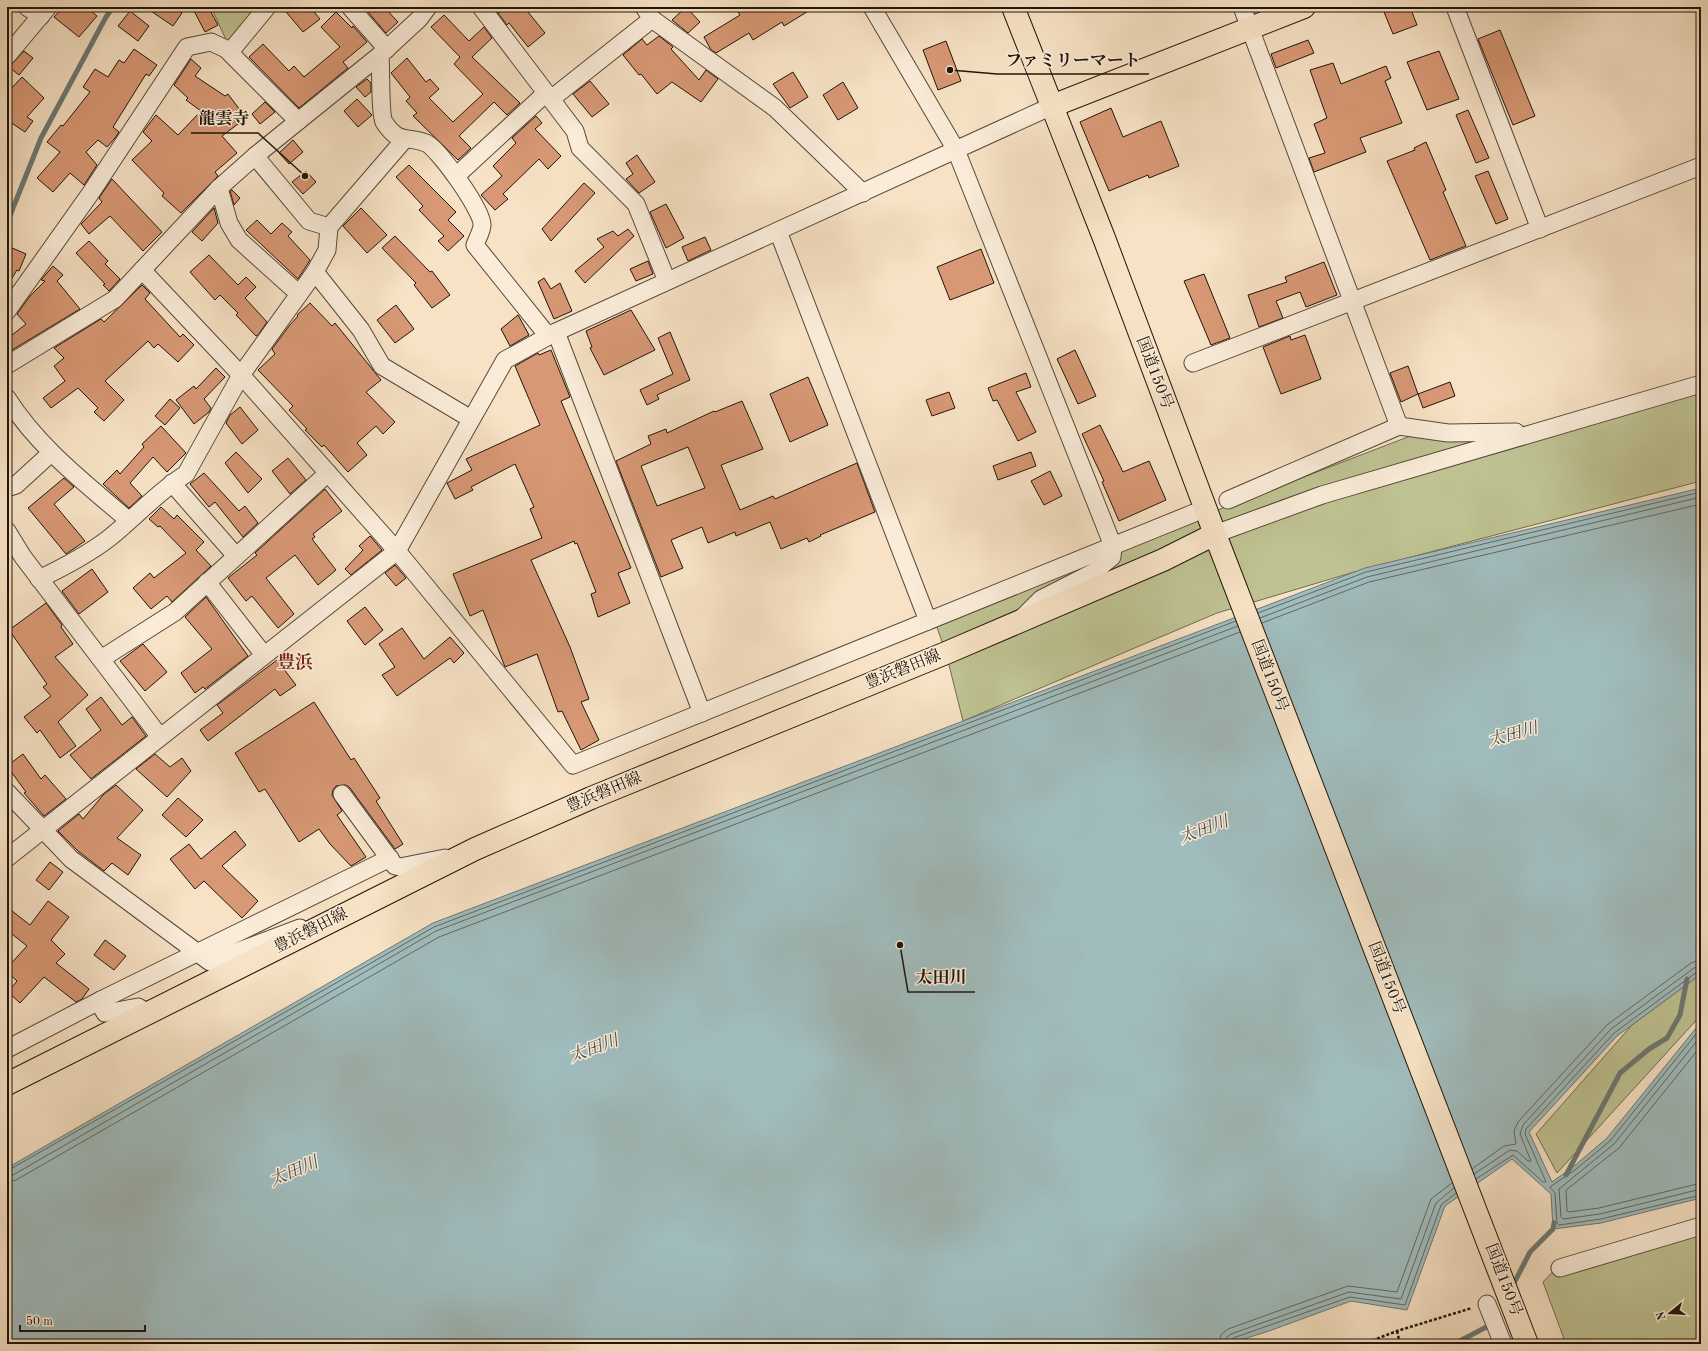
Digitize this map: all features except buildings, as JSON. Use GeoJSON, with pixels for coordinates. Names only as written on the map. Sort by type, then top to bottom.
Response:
{"type":"FeatureCollection","features":[{"type":"Feature","properties":{"kind":"main road","name":"国道150号"},"geometry":{"type":"LineString","coordinates":[[1013,7],[1104,238],[1216,538],[1527,1344]]}},
{"type":"Feature","properties":{"kind":"main road"},"geometry":{"type":"LineString","coordinates":[[1052,106],[1304,7]]}},
{"type":"Feature","properties":{"kind":"main road","name":"豊浜磐田線"},"geometry":{"type":"LineString","coordinates":[[7,1084],[465,854],[591,798],[1216,538]]}},
{"type":"Feature","properties":{"kind":"street"},"geometry":{"type":"LineString","coordinates":[[230,52],[268,7]]}},
{"type":"Feature","properties":{"kind":"street"},"geometry":{"type":"LineString","coordinates":[[350,7],[384,52],[383,120],[393,134],[404,140],[427,143],[456,176],[479,212],[482,224],[475,245],[552,334],[702,713]]}},
{"type":"Feature","properties":{"kind":"street"},"geometry":{"type":"LineString","coordinates":[[7,366],[115,299],[219,188],[254,156],[384,52],[419,20],[428,7]]}},
{"type":"Feature","properties":{"kind":"street"},"geometry":{"type":"LineString","coordinates":[[481,7],[574,132],[580,148],[636,204],[667,281]]}},
{"type":"Feature","properties":{"kind":"street"},"geometry":{"type":"LineString","coordinates":[[872,7],[956,150],[1113,546],[1112,557],[1100,567],[1041,599],[1019,621]]}},
{"type":"Feature","properties":{"kind":"street"},"geometry":{"type":"LineString","coordinates":[[1242,7],[1248,28],[1399,426]]}},
{"type":"Feature","properties":{"kind":"street"},"geometry":{"type":"LineString","coordinates":[[1455,7],[1540,229]]}},
{"type":"Feature","properties":{"kind":"street"},"geometry":{"type":"LineString","coordinates":[[7,56],[39,10]]}},
{"type":"Feature","properties":{"kind":"street"},"geometry":{"type":"LineString","coordinates":[[456,176],[548,96],[648,13],[776,108],[863,192]]}},
{"type":"Feature","properties":{"kind":"street"},"geometry":{"type":"LineString","coordinates":[[7,310],[90,194],[187,47],[211,42],[230,52],[298,122]]}},
{"type":"Feature","properties":{"kind":"street"},"geometry":{"type":"LineString","coordinates":[[7,858],[397,551],[505,360],[552,334],[1052,106]]}},
{"type":"Feature","properties":{"kind":"street"},"geometry":{"type":"LineString","coordinates":[[40,579],[80,559],[109,538],[172,483],[186,474],[241,375],[315,272],[327,250],[329,227],[404,140]]}},
{"type":"Feature","properties":{"kind":"street"},"geometry":{"type":"LineString","coordinates":[[254,156],[309,221],[329,227]]}},
{"type":"Feature","properties":{"kind":"street"},"geometry":{"type":"LineString","coordinates":[[1193,362],[1352,302],[1701,166]]}},
{"type":"Feature","properties":{"kind":"street"},"geometry":{"type":"LineString","coordinates":[[219,188],[229,223],[239,240],[299,294]]}},
{"type":"Feature","properties":{"kind":"street"},"geometry":{"type":"LineString","coordinates":[[778,231],[928,621]]}},
{"type":"Feature","properties":{"kind":"street"},"geometry":{"type":"LineString","coordinates":[[142,270],[241,375],[397,551],[573,765],[1194,513]]}},
{"type":"Feature","properties":{"kind":"street"},"geometry":{"type":"LineString","coordinates":[[315,272],[361,330],[382,366],[472,419]]}},
{"type":"Feature","properties":{"kind":"street"},"geometry":{"type":"LineString","coordinates":[[1216,538],[1322,495],[1701,384]]}},
{"type":"Feature","properties":{"kind":"street"},"geometry":{"type":"LineString","coordinates":[[7,398],[23,423],[51,453],[128,520]]}},
{"type":"Feature","properties":{"kind":"street"},"geometry":{"type":"LineString","coordinates":[[1228,500],[1399,426],[1448,433],[1538,431]]}},
{"type":"Feature","properties":{"kind":"street"},"geometry":{"type":"LineString","coordinates":[[7,488],[16,485],[51,453]]}},
{"type":"Feature","properties":{"kind":"street"},"geometry":{"type":"LineString","coordinates":[[101,658],[175,612],[328,473]]}},
{"type":"Feature","properties":{"kind":"street"},"geometry":{"type":"LineString","coordinates":[[172,483],[236,556]]}},
{"type":"Feature","properties":{"kind":"street"},"geometry":{"type":"LineString","coordinates":[[7,531],[40,579],[160,737]]}},
{"type":"Feature","properties":{"kind":"street"},"geometry":{"type":"LineString","coordinates":[[207,582],[264,655]]}},
{"type":"Feature","properties":{"kind":"street"},"geometry":{"type":"LineString","coordinates":[[7,792],[71,859],[210,962],[297,928],[322,926]]}},
{"type":"Feature","properties":{"kind":"street"},"geometry":{"type":"LineString","coordinates":[[342,794],[395,866],[400,868],[465,854]]}},
{"type":"Feature","properties":{"kind":"street"},"geometry":{"type":"LineString","coordinates":[[7,1049],[101,1000],[198,954],[390,858]]}},
{"type":"Feature","properties":{"kind":"street"},"geometry":{"type":"LineString","coordinates":[[101,1000],[102,1008],[106,1013],[138,1007],[148,1013]]}},
{"type":"Feature","properties":{"kind":"street"},"geometry":{"type":"LineString","coordinates":[[1560,1268],[1701,1226]]}},
{"type":"Feature","properties":{"kind":"street"},"geometry":{"type":"LineString","coordinates":[[1487,1304],[1503,1344]]}},
{"type":"Feature","properties":{"kind":"path"},"geometry":{"type":"LineString","coordinates":[[1362,1344],[1397,1331],[1487,1304]]}},
{"type":"Feature","properties":{"kind":"path"},"geometry":{"type":"LineString","coordinates":[[1397,1331],[1400,1344]]}},
{"type":"Feature","properties":{"kind":"green space"},"geometry":{"type":"Polygon","coordinates":[[[211,7],[260,7],[228,44],[211,7]]]}},
{"type":"Feature","properties":{"kind":"green space"},"geometry":{"type":"Polygon","coordinates":[[[1701,384],[1701,481],[1354,572],[1217,613],[963,721],[946,653],[934,619],[1426,430],[1547,429],[1701,384]]]}},
{"type":"Feature","properties":{"kind":"green space"},"geometry":{"type":"Polygon","coordinates":[[[1701,974],[1701,1015],[1557,1173],[1536,1134],[1632,1025],[1701,974]]]}},
{"type":"Feature","properties":{"kind":"green space"},"geometry":{"type":"Polygon","coordinates":[[[1701,1217],[1701,1344],[1566,1344],[1543,1282],[1559,1265],[1701,1217]]]}},
{"type":"Feature","properties":{"kind":"water"},"geometry":{"type":"Polygon","coordinates":[[[1701,488],[1701,974],[1617,1036],[1529,1132],[1552,1182],[1573,1167],[1607,1138],[1701,1022],[1701,1198],[1601,1223],[1553,1229],[1551,1194],[1512,1159],[1445,1206],[1407,1310],[1351,1301],[1269,1331],[1228,1344],[7,1344],[7,1168],[433,923],[1365,568],[1701,488]]]}},
{"type":"Feature","properties":{"kind":"waterway"},"geometry":{"type":"LineString","coordinates":[[7,223],[41,138],[106,17],[113,7]]}},
{"type":"Feature","properties":{"kind":"waterway"},"geometry":{"type":"LineString","coordinates":[[1566,1175],[1620,1073],[1649,1049],[1667,1038],[1680,1015],[1687,979]]}},
{"type":"Feature","properties":{"kind":"waterway"},"geometry":{"type":"LineString","coordinates":[[1512,1287],[1530,1252],[1553,1229],[1554,1223]]}},
{"type":"Feature","properties":{"kind":"waterway"},"geometry":{"type":"LineString","coordinates":[[1454,1344],[1492,1324]]}},
{"type":"Feature","properties":{"kind":"place","name":"ファミリーマート"},"geometry":{"type":"Point","coordinates":[950,70]}},
{"type":"Feature","properties":{"kind":"place","name":"龍雲寺"},"geometry":{"type":"Point","coordinates":[305,176]}},
{"type":"Feature","properties":{"kind":"place","name":"太田川"},"geometry":{"type":"Point","coordinates":[900,945]}},
{"type":"Feature","properties":{"kind":"district","name":"豊浜"},"geometry":{"type":"Point","coordinates":[295,663]}}]}
